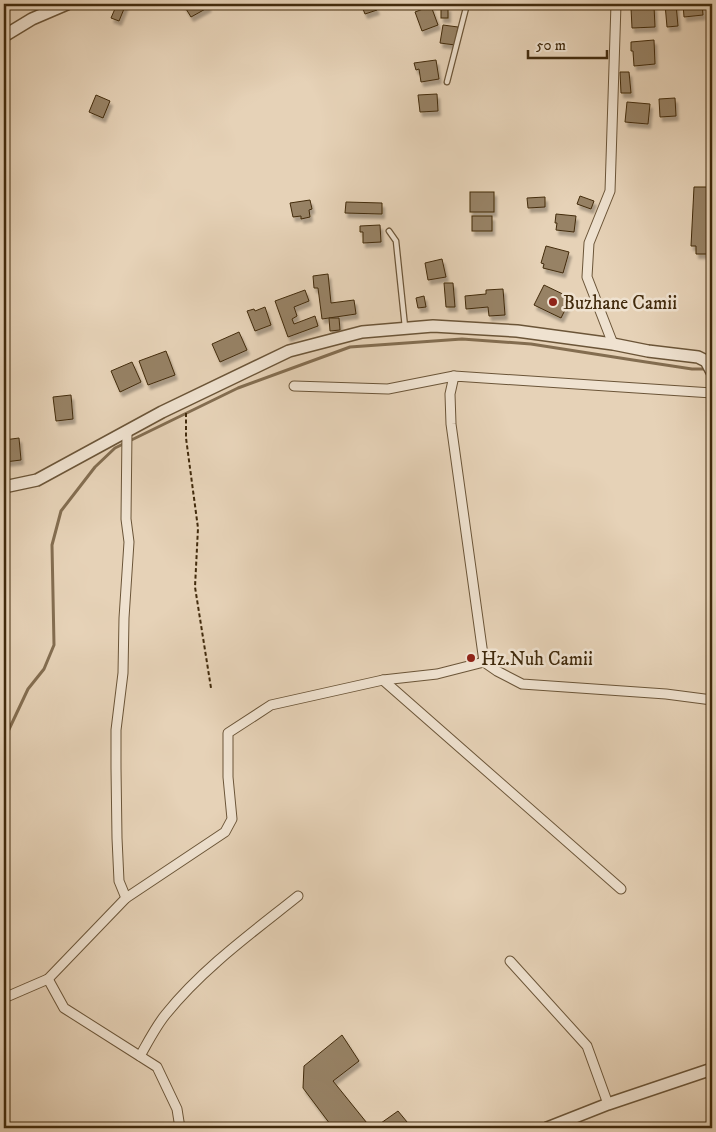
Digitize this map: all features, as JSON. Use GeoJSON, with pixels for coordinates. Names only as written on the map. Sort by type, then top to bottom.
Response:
{"type":"FeatureCollection","features":[{"type":"Feature","properties":{"kind":"street"},"geometry":{"type":"LineString","coordinates":[[4,36],[32,18],[67,4]]}},
{"type":"Feature","properties":{"kind":"street"},"geometry":{"type":"LineString","coordinates":[[614,344],[587,277],[589,243],[610,191],[616,4]]}},
{"type":"Feature","properties":{"kind":"street"},"geometry":{"type":"LineString","coordinates":[[4,487],[36,480],[162,412],[289,351],[362,332],[433,326],[517,331],[698,357],[706,361],[712,372]]}},
{"type":"Feature","properties":{"kind":"street"},"geometry":{"type":"LineString","coordinates":[[454,376],[450,394],[451,424],[484,662],[496,671],[522,684],[666,694],[712,700]]}},
{"type":"Feature","properties":{"kind":"street"},"geometry":{"type":"LineString","coordinates":[[294,386],[388,389],[454,376],[712,393]]}},
{"type":"Feature","properties":{"kind":"street"},"geometry":{"type":"LineString","coordinates":[[126,898],[119,881],[116,838],[116,730],[122,673],[129,542],[126,519],[127,432]]}},
{"type":"Feature","properties":{"kind":"street"},"geometry":{"type":"LineString","coordinates":[[4,998],[48,978],[126,898],[226,832],[232,819],[228,777],[228,733],[271,705],[383,680],[437,674],[484,662]]}},
{"type":"Feature","properties":{"kind":"street"},"geometry":{"type":"LineString","coordinates":[[383,680],[621,889]]}},
{"type":"Feature","properties":{"kind":"street"},"geometry":{"type":"LineString","coordinates":[[140,1056],[164,1016],[181,996],[226,954],[298,896]]}},
{"type":"Feature","properties":{"kind":"street"},"geometry":{"type":"LineString","coordinates":[[510,961],[587,1046],[608,1104]]}},
{"type":"Feature","properties":{"kind":"street"},"geometry":{"type":"LineString","coordinates":[[48,978],[64,1008],[157,1067],[177,1109],[180,1128]]}},
{"type":"Feature","properties":{"kind":"street"},"geometry":{"type":"LineString","coordinates":[[547,1128],[608,1104],[712,1069]]}},
{"type":"Feature","properties":{"kind":"lane"},"geometry":{"type":"LineString","coordinates":[[447,82],[467,4]]}},
{"type":"Feature","properties":{"kind":"lane"},"geometry":{"type":"LineString","coordinates":[[389,231],[396,241],[405,328]]}},
{"type":"Feature","properties":{"kind":"path"},"geometry":{"type":"LineString","coordinates":[[186,408],[186,438],[198,528],[195,587],[212,688]]}},
{"type":"Feature","properties":{"kind":"building"},"geometry":{"type":"Polygon","coordinates":[[[117,4],[126,4],[119,21],[111,18],[117,4]]]}},
{"type":"Feature","properties":{"kind":"building"},"geometry":{"type":"Polygon","coordinates":[[[183,4],[207,4],[209,7],[191,17],[183,4]]]}},
{"type":"Feature","properties":{"kind":"building"},"geometry":{"type":"Polygon","coordinates":[[[361,4],[374,4],[377,10],[365,14],[361,4]]]}},
{"type":"Feature","properties":{"kind":"building"},"geometry":{"type":"Polygon","coordinates":[[[665,4],[676,4],[678,26],[667,27],[665,4]]]}},
{"type":"Feature","properties":{"kind":"building"},"geometry":{"type":"Polygon","coordinates":[[[683,4],[702,4],[703,15],[684,17],[683,4]]]}},
{"type":"Feature","properties":{"kind":"building"},"geometry":{"type":"Polygon","coordinates":[[[431,6],[438,25],[422,31],[415,12],[431,6]]]}},
{"type":"Feature","properties":{"kind":"building"},"geometry":{"type":"Polygon","coordinates":[[[654,6],[655,27],[632,28],[631,8],[654,6]]]}},
{"type":"Feature","properties":{"kind":"building"},"geometry":{"type":"Polygon","coordinates":[[[441,7],[448,7],[448,18],[441,18],[441,7]]]}},
{"type":"Feature","properties":{"kind":"building"},"geometry":{"type":"Polygon","coordinates":[[[443,25],[458,27],[455,45],[440,43],[443,25]]]}},
{"type":"Feature","properties":{"kind":"building"},"geometry":{"type":"Polygon","coordinates":[[[654,40],[655,64],[634,66],[631,42],[654,40]]]}},
{"type":"Feature","properties":{"kind":"building"},"geometry":{"type":"Polygon","coordinates":[[[436,60],[439,79],[421,82],[419,69],[416,70],[414,63],[436,60]]]}},
{"type":"Feature","properties":{"kind":"building"},"geometry":{"type":"Polygon","coordinates":[[[620,72],[629,72],[631,93],[621,93],[620,72]]]}},
{"type":"Feature","properties":{"kind":"building"},"geometry":{"type":"Polygon","coordinates":[[[437,94],[438,111],[420,112],[418,95],[437,94]]]}},
{"type":"Feature","properties":{"kind":"building"},"geometry":{"type":"Polygon","coordinates":[[[96,95],[110,101],[103,118],[89,112],[96,95]]]}},
{"type":"Feature","properties":{"kind":"building"},"geometry":{"type":"Polygon","coordinates":[[[675,98],[676,116],[660,117],[659,99],[675,98]]]}},
{"type":"Feature","properties":{"kind":"building"},"geometry":{"type":"Polygon","coordinates":[[[627,102],[650,104],[648,124],[625,122],[627,102]]]}},
{"type":"Feature","properties":{"kind":"building"},"geometry":{"type":"Polygon","coordinates":[[[694,187],[712,187],[712,247],[710,247],[710,254],[696,254],[696,246],[691,246],[694,187]]]}},
{"type":"Feature","properties":{"kind":"building"},"geometry":{"type":"Polygon","coordinates":[[[470,192],[494,192],[494,212],[470,212],[470,192]]]}},
{"type":"Feature","properties":{"kind":"building"},"geometry":{"type":"Polygon","coordinates":[[[580,196],[594,201],[591,209],[577,204],[580,196]]]}},
{"type":"Feature","properties":{"kind":"building"},"geometry":{"type":"Polygon","coordinates":[[[545,197],[545,207],[528,208],[527,198],[545,197]]]}},
{"type":"Feature","properties":{"kind":"building"},"geometry":{"type":"Polygon","coordinates":[[[310,200],[312,209],[309,210],[310,217],[301,219],[301,216],[293,217],[290,203],[310,200]]]}},
{"type":"Feature","properties":{"kind":"building"},"geometry":{"type":"Polygon","coordinates":[[[346,202],[382,203],[382,214],[345,213],[346,202]]]}},
{"type":"Feature","properties":{"kind":"building"},"geometry":{"type":"Polygon","coordinates":[[[556,214],[576,216],[574,232],[556,230],[556,214]]]}},
{"type":"Feature","properties":{"kind":"building"},"geometry":{"type":"Polygon","coordinates":[[[472,216],[492,216],[492,231],[472,231],[472,216]]]}},
{"type":"Feature","properties":{"kind":"building"},"geometry":{"type":"Polygon","coordinates":[[[380,225],[381,242],[363,243],[363,232],[360,232],[360,226],[380,225]]]}},
{"type":"Feature","properties":{"kind":"building"},"geometry":{"type":"Polygon","coordinates":[[[546,246],[569,252],[563,273],[543,268],[544,264],[541,263],[546,246]]]}},
{"type":"Feature","properties":{"kind":"building"},"geometry":{"type":"Polygon","coordinates":[[[442,259],[446,277],[428,280],[425,263],[442,259]]]}},
{"type":"Feature","properties":{"kind":"building"},"geometry":{"type":"Polygon","coordinates":[[[328,274],[331,303],[354,300],[356,314],[322,319],[318,288],[314,288],[313,276],[328,274]]]}},
{"type":"Feature","properties":{"kind":"building"},"geometry":{"type":"Polygon","coordinates":[[[444,283],[453,283],[455,307],[446,307],[444,283]]]}},
{"type":"Feature","properties":{"kind":"building","name":"Buzhane Camii"},"geometry":{"type":"Polygon","coordinates":[[[544,285],[571,298],[561,318],[534,305],[544,285]]]}},
{"type":"Feature","properties":{"kind":"building"},"geometry":{"type":"Polygon","coordinates":[[[503,289],[505,315],[489,316],[488,307],[466,309],[465,296],[486,294],[486,290],[503,289]]]}},
{"type":"Feature","properties":{"kind":"building"},"geometry":{"type":"Polygon","coordinates":[[[305,290],[309,301],[294,307],[297,316],[292,319],[294,324],[315,316],[318,326],[288,337],[275,301],[305,290]]]}},
{"type":"Feature","properties":{"kind":"building"},"geometry":{"type":"Polygon","coordinates":[[[424,296],[426,307],[418,308],[416,298],[424,296]]]}},
{"type":"Feature","properties":{"kind":"building"},"geometry":{"type":"Polygon","coordinates":[[[265,307],[271,325],[255,331],[247,311],[254,309],[255,311],[265,307]]]}},
{"type":"Feature","properties":{"kind":"building"},"geometry":{"type":"Polygon","coordinates":[[[329,318],[339,318],[340,330],[330,331],[329,318]]]}},
{"type":"Feature","properties":{"kind":"building"},"geometry":{"type":"Polygon","coordinates":[[[239,332],[247,350],[220,362],[212,344],[239,332]]]}},
{"type":"Feature","properties":{"kind":"building"},"geometry":{"type":"Polygon","coordinates":[[[166,351],[175,375],[148,385],[139,361],[166,351]]]}},
{"type":"Feature","properties":{"kind":"building"},"geometry":{"type":"Polygon","coordinates":[[[132,362],[141,382],[120,392],[111,371],[132,362]]]}},
{"type":"Feature","properties":{"kind":"building"},"geometry":{"type":"Polygon","coordinates":[[[71,395],[73,419],[56,421],[53,397],[71,395]]]}},
{"type":"Feature","properties":{"kind":"building"},"geometry":{"type":"Polygon","coordinates":[[[19,438],[21,460],[5,462],[4,440],[19,438]]]}},
{"type":"Feature","properties":{"kind":"building"},"geometry":{"type":"Polygon","coordinates":[[[342,1035],[359,1061],[333,1081],[371,1128],[333,1128],[303,1088],[304,1066],[342,1035]]]}},
{"type":"Feature","properties":{"kind":"building"},"geometry":{"type":"Polygon","coordinates":[[[398,1111],[412,1128],[374,1128],[398,1111]]]}},
{"type":"Feature","properties":{"kind":"waterway"},"geometry":{"type":"LineString","coordinates":[[4,740],[28,689],[44,669],[54,645],[52,545],[61,511],[95,467],[115,448],[238,388],[350,347],[462,339],[531,344],[692,369],[707,369]]}},
{"type":"Feature","properties":{"kind":"place","name":"Buzhane Camii"},"geometry":{"type":"Point","coordinates":[553,302]}},
{"type":"Feature","properties":{"kind":"place","name":"Hz.Nuh Camii"},"geometry":{"type":"Point","coordinates":[471,658]}}]}
